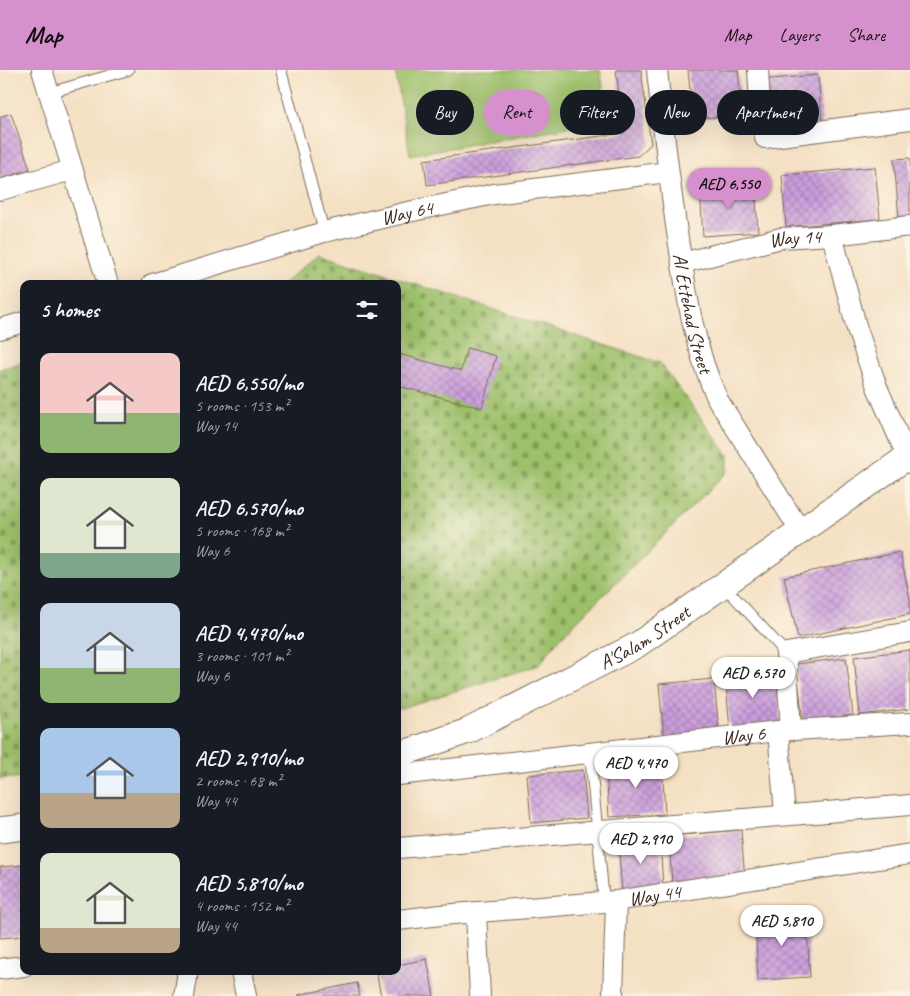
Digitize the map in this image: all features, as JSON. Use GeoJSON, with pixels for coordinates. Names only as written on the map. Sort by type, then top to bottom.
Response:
{"type":"FeatureCollection","features":[{"type":"Feature","properties":{"kind":"street"},"geometry":{"type":"LineString","coordinates":[[42,70],[107,280]]}},
{"type":"Feature","properties":{"kind":"street","name":"Al Ettehad Street"},"geometry":{"type":"LineString","coordinates":[[656,70],[668,172],[682,263],[695,335],[707,378],[718,400],[801,532]]}},
{"type":"Feature","properties":{"kind":"street"},"geometry":{"type":"LineString","coordinates":[[758,70],[760,104],[766,138],[910,119]]}},
{"type":"Feature","properties":{"kind":"street"},"geometry":{"type":"LineString","coordinates":[[0,190],[72,170]]}},
{"type":"Feature","properties":{"kind":"street","name":"Way 64"},"geometry":{"type":"LineString","coordinates":[[165,280],[324,232],[389,216],[494,194],[668,172]]}},
{"type":"Feature","properties":{"kind":"street","name":"Way 14"},"geometry":{"type":"LineString","coordinates":[[682,263],[781,238],[832,235],[910,226]]}},
{"type":"Feature","properties":{"kind":"street"},"geometry":{"type":"LineString","coordinates":[[832,235],[857,329],[877,387],[910,461]]}},
{"type":"Feature","properties":{"kind":"street"},"geometry":{"type":"LineString","coordinates":[[0,329],[20,323]]}},
{"type":"Feature","properties":{"kind":"street","name":"A'Salam Street"},"geometry":{"type":"LineString","coordinates":[[401,754],[468,731],[637,645],[870,483],[910,461]]}},
{"type":"Feature","properties":{"kind":"street"},"geometry":{"type":"LineString","coordinates":[[785,815],[784,731],[786,653],[910,632]]}},
{"type":"Feature","properties":{"kind":"street","name":"Way 6"},"geometry":{"type":"LineString","coordinates":[[401,776],[784,731],[910,723]]}},
{"type":"Feature","properties":{"kind":"street"},"geometry":{"type":"LineString","coordinates":[[401,848],[910,805]]}},
{"type":"Feature","properties":{"kind":"street"},"geometry":{"type":"LineString","coordinates":[[0,830],[20,827]]}},
{"type":"Feature","properties":{"kind":"street","name":"Way 44"},"geometry":{"type":"LineString","coordinates":[[401,920],[610,901],[910,854]]}},
{"type":"Feature","properties":{"kind":"street"},"geometry":{"type":"LineString","coordinates":[[610,901],[613,996]]}},
{"type":"Feature","properties":{"kind":"street"},"geometry":{"type":"LineString","coordinates":[[476,912],[480,996]]}},
{"type":"Feature","properties":{"kind":"street"},"geometry":{"type":"LineString","coordinates":[[0,969],[20,966]]}},
{"type":"Feature","properties":{"kind":"street"},"geometry":{"type":"LineString","coordinates":[[184,996],[187,975]]}},
{"type":"Feature","properties":{"kind":"street"},"geometry":{"type":"LineString","coordinates":[[242,975],[246,996]]}},
{"type":"Feature","properties":{"kind":"lane"},"geometry":{"type":"LineString","coordinates":[[48,93],[128,70]]}},
{"type":"Feature","properties":{"kind":"lane"},"geometry":{"type":"LineString","coordinates":[[281,70],[324,232]]}},
{"type":"Feature","properties":{"kind":"lane"},"geometry":{"type":"LineString","coordinates":[[723,585],[786,653]]}},
{"type":"Feature","properties":{"kind":"lane"},"geometry":{"type":"LineString","coordinates":[[590,753],[597,831],[610,901]]}},
{"type":"Feature","properties":{"kind":"green space"},"geometry":{"type":"Polygon","coordinates":[[[395,70],[600,70],[604,90],[560,90],[560,129],[550,130],[550,90],[484,90],[484,135],[524,135],[410,155],[395,70]]]}},
{"type":"Feature","properties":{"kind":"green space"},"geometry":{"type":"Polygon","coordinates":[[[319,253],[660,363],[728,455],[728,471],[559,639],[539,665],[401,708],[401,280],[288,280],[319,253]]]}},
{"type":"Feature","properties":{"kind":"green space"},"geometry":{"type":"Polygon","coordinates":[[[20,363],[20,777],[0,779],[0,369],[20,363]]]}},
{"type":"Feature","properties":{"kind":"building"},"geometry":{"type":"Polygon","coordinates":[[[616,70],[641,70],[645,100],[645,135],[650,135],[651,144],[638,156],[427,185],[424,160],[609,135],[635,135],[635,90],[619,90],[616,70]]]}},
{"type":"Feature","properties":{"kind":"building"},"geometry":{"type":"Polygon","coordinates":[[[688,70],[738,70],[740,90],[717,90],[717,117],[707,118],[707,90],[690,90],[688,70]]]}},
{"type":"Feature","properties":{"kind":"building"},"geometry":{"type":"Polygon","coordinates":[[[818,75],[823,133],[819,133],[819,90],[760,90],[759,80],[818,75]]]}},
{"type":"Feature","properties":{"kind":"building"},"geometry":{"type":"Polygon","coordinates":[[[11,113],[30,169],[0,179],[0,117],[11,113]]]}},
{"type":"Feature","properties":{"kind":"building"},"geometry":{"type":"Polygon","coordinates":[[[764,135],[799,135],[764,138],[764,135]]]}},
{"type":"Feature","properties":{"kind":"building"},"geometry":{"type":"Polygon","coordinates":[[[910,158],[910,219],[899,220],[894,159],[910,158]]]}},
{"type":"Feature","properties":{"kind":"building"},"geometry":{"type":"Polygon","coordinates":[[[875,167],[880,219],[786,227],[782,175],[875,167]]]}},
{"type":"Feature","properties":{"kind":"building"},"geometry":{"type":"Polygon","coordinates":[[[755,184],[758,232],[703,236],[700,188],[755,184]]]}},
{"type":"Feature","properties":{"kind":"building"},"geometry":{"type":"Polygon","coordinates":[[[467,348],[496,356],[482,408],[401,387],[401,355],[461,371],[467,348]]]}},
{"type":"Feature","properties":{"kind":"building"},"geometry":{"type":"Polygon","coordinates":[[[900,552],[910,599],[910,614],[798,638],[784,577],[900,552]]]}},
{"type":"Feature","properties":{"kind":"building"},"geometry":{"type":"Polygon","coordinates":[[[910,650],[910,709],[860,715],[854,657],[910,650]]]}},
{"type":"Feature","properties":{"kind":"building"},"geometry":{"type":"Polygon","coordinates":[[[846,658],[853,715],[803,721],[796,664],[846,658]]]}},
{"type":"Feature","properties":{"kind":"building"},"geometry":{"type":"Polygon","coordinates":[[[776,668],[781,726],[730,730],[725,672],[776,668]]]}},
{"type":"Feature","properties":{"kind":"building"},"geometry":{"type":"Polygon","coordinates":[[[714,679],[719,733],[664,738],[659,684],[714,679]]]}},
{"type":"Feature","properties":{"kind":"building"},"geometry":{"type":"Polygon","coordinates":[[[662,761],[665,814],[609,817],[606,765],[662,761]]]}},
{"type":"Feature","properties":{"kind":"building"},"geometry":{"type":"Polygon","coordinates":[[[583,770],[587,818],[531,823],[527,775],[583,770]]]}},
{"type":"Feature","properties":{"kind":"building"},"geometry":{"type":"Polygon","coordinates":[[[741,830],[745,880],[672,885],[669,836],[741,830]]]}},
{"type":"Feature","properties":{"kind":"building"},"geometry":{"type":"Polygon","coordinates":[[[660,838],[663,889],[622,892],[618,841],[660,838]]]}},
{"type":"Feature","properties":{"kind":"building"},"geometry":{"type":"Polygon","coordinates":[[[20,865],[20,936],[0,938],[0,867],[20,865]]]}},
{"type":"Feature","properties":{"kind":"building"},"geometry":{"type":"Polygon","coordinates":[[[806,914],[810,977],[758,980],[755,917],[806,914]]]}},
{"type":"Feature","properties":{"kind":"building"},"geometry":{"type":"Polygon","coordinates":[[[427,959],[434,996],[381,996],[377,975],[401,975],[401,964],[427,959]]]}},
{"type":"Feature","properties":{"kind":"building"},"geometry":{"type":"Polygon","coordinates":[[[357,983],[360,996],[298,995],[357,983]]]}}]}
